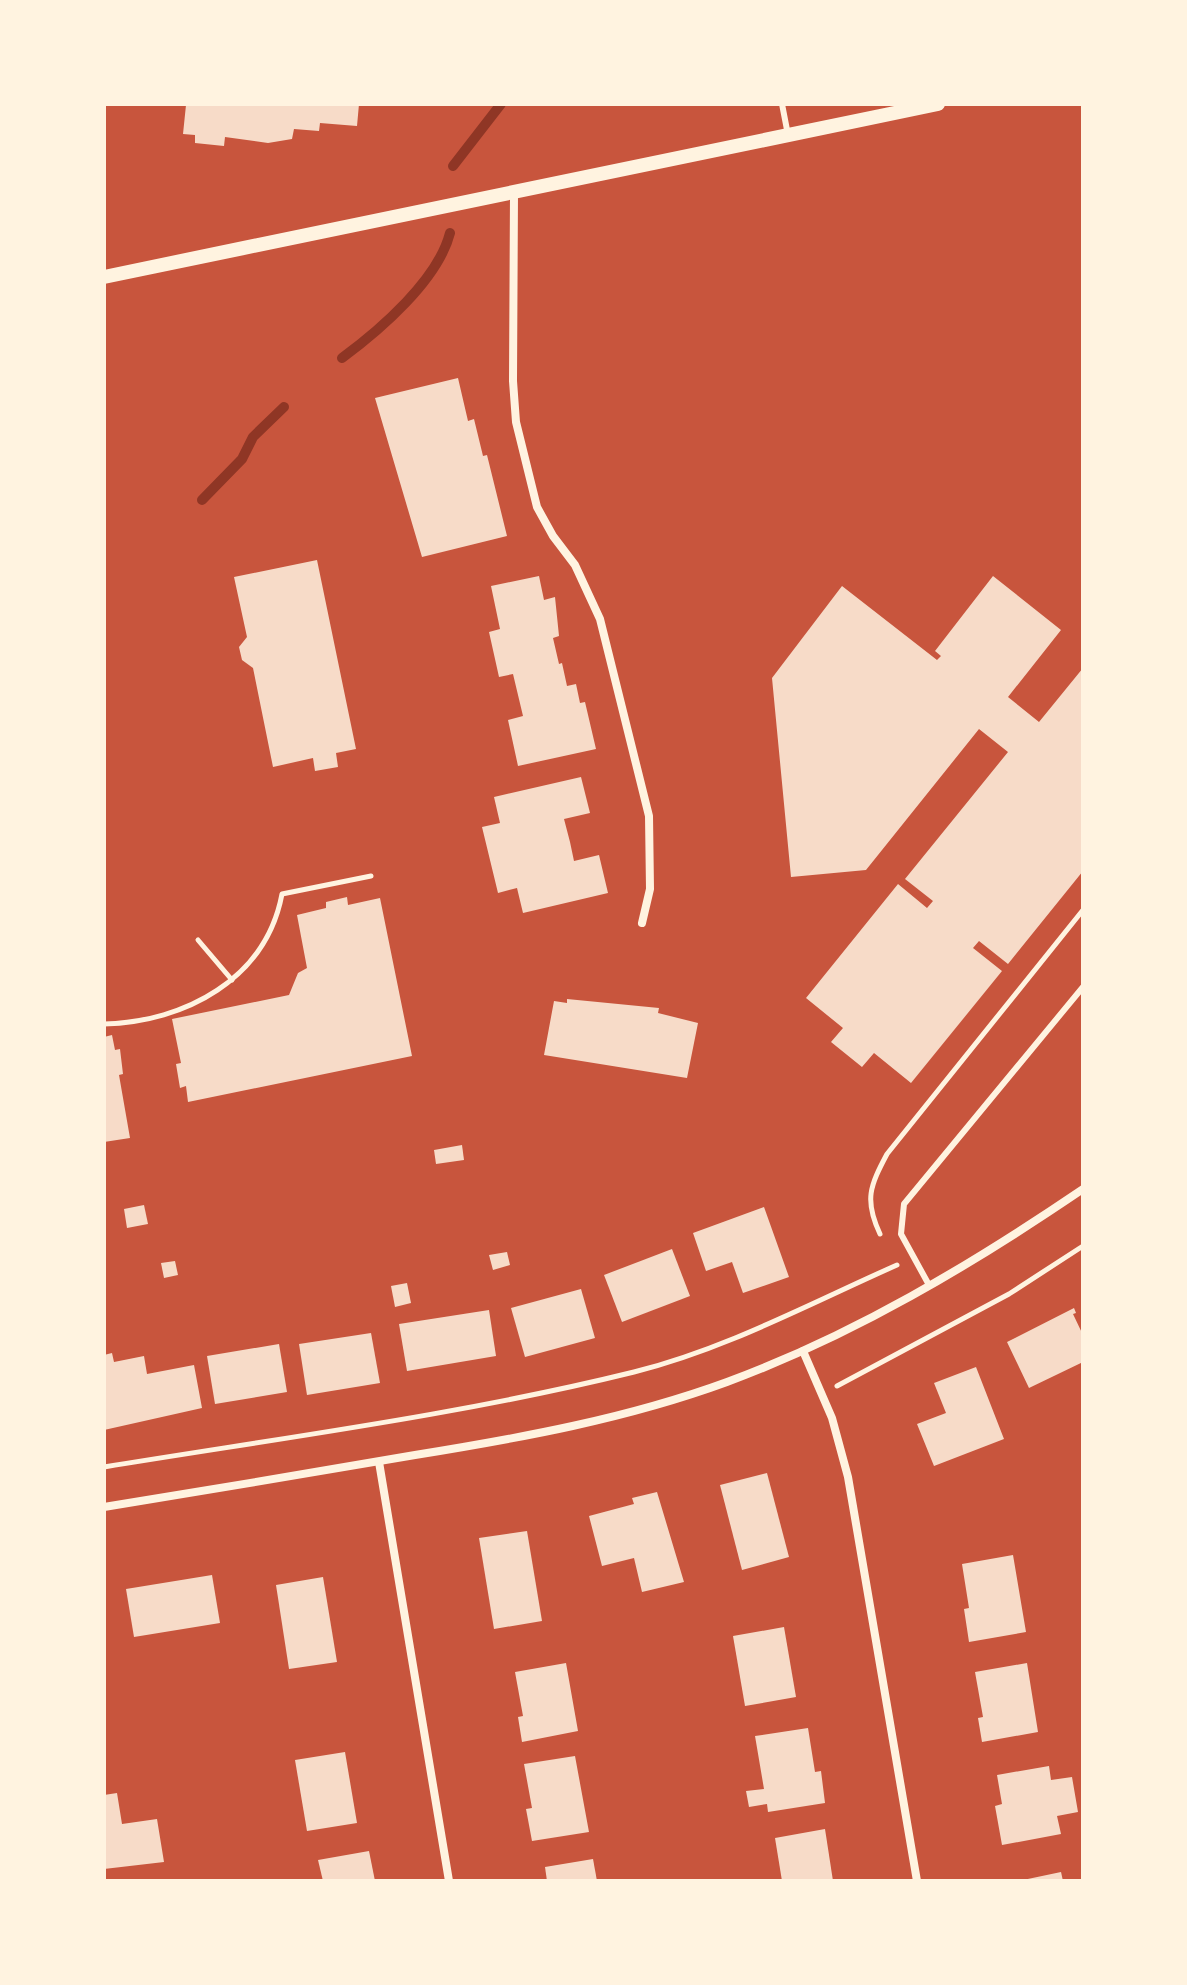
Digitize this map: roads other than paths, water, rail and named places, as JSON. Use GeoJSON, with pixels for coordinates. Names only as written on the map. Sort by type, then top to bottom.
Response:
{"type":"FeatureCollection","features":[{"type":"Feature","properties":{"kind":"street"},"geometry":{"type":"LineString","coordinates":[[104,277],[938,104]]}},
{"type":"Feature","properties":{"kind":"street"},"geometry":{"type":"LineString","coordinates":[[514,193],[512,366],[516,422],[537,507],[553,536],[575,565],[600,619],[649,816],[650,889],[642,923]]}},
{"type":"Feature","properties":{"kind":"street"},"geometry":{"type":"LineString","coordinates":[[104,1507],[541,1432],[633,1411],[725,1383],[857,1326],[988,1252],[1083,1189]]}},
{"type":"Feature","properties":{"kind":"street"},"geometry":{"type":"LineString","coordinates":[[803,1351],[822,1394],[848,1477],[917,1881]]}},
{"type":"Feature","properties":{"kind":"street"},"geometry":{"type":"LineString","coordinates":[[379,1462],[449,1881]]}},
{"type":"Feature","properties":{"kind":"lane"},"geometry":{"type":"LineString","coordinates":[[782,104],[788,135]]}},
{"type":"Feature","properties":{"kind":"lane"},"geometry":{"type":"LineString","coordinates":[[929,1285],[901,1234],[904,1204],[1083,987]]}},
{"type":"Feature","properties":{"kind":"waterway"},"geometry":{"type":"LineString","coordinates":[[453,166],[501,104]]}},
{"type":"Feature","properties":{"kind":"waterway"},"geometry":{"type":"LineString","coordinates":[[342,358],[390,319],[421,286],[443,251],[450,233]]}},
{"type":"Feature","properties":{"kind":"waterway"},"geometry":{"type":"LineString","coordinates":[[202,500],[242,459],[253,437],[284,407]]}}]}
